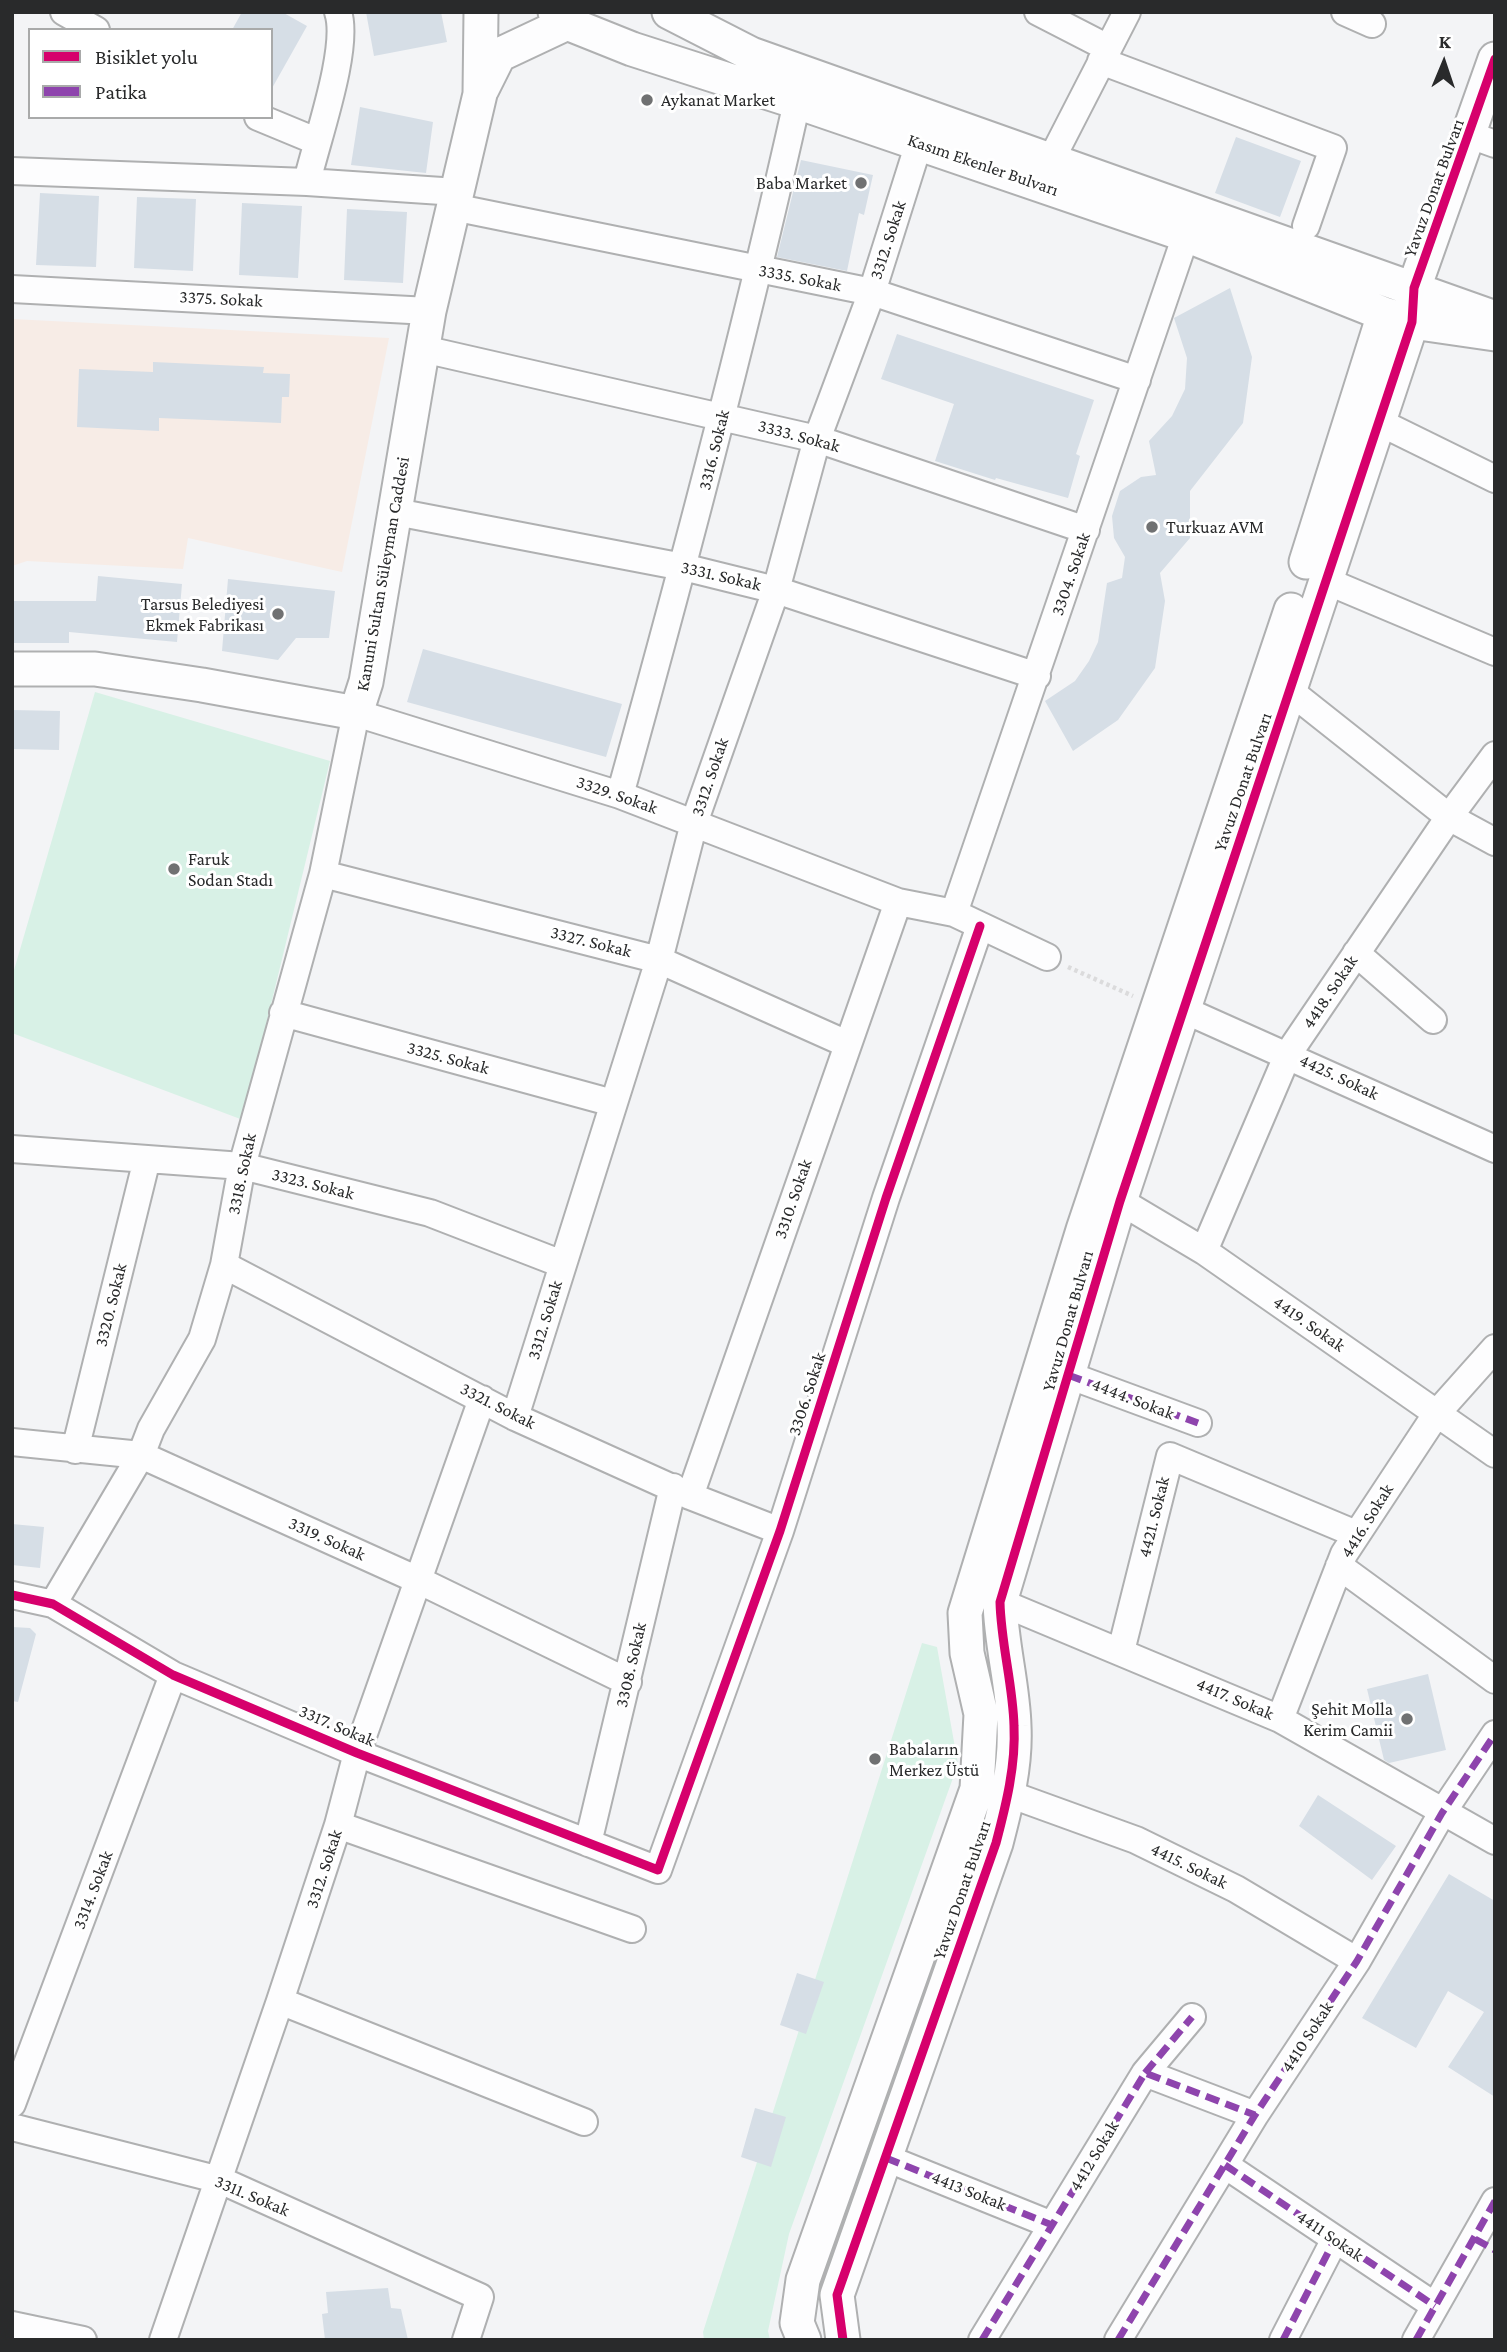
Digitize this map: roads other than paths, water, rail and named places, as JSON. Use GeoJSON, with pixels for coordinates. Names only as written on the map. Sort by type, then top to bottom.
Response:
{"type":"FeatureCollection","features":[{"type":"Feature","properties":{"kind":"street"},"geometry":{"type":"LineString","coordinates":[[64,12],[92,28]]}},
{"type":"Feature","properties":{"kind":"street"},"geometry":{"type":"LineString","coordinates":[[307,183],[337,62],[342,24],[338,12]]}},
{"type":"Feature","properties":{"kind":"street"},"geometry":{"type":"LineString","coordinates":[[480,94],[481,12]]}},
{"type":"Feature","properties":{"kind":"street","name":"Kasım Ekenler Bulvarı"},"geometry":{"type":"LineString","coordinates":[[670,12],[751,54],[1495,318]]}},
{"type":"Feature","properties":{"kind":"street"},"geometry":{"type":"LineString","coordinates":[[1038,12],[1104,54],[1333,148],[1306,226]]}},
{"type":"Feature","properties":{"kind":"street"},"geometry":{"type":"LineString","coordinates":[[1051,160],[1127,12]]}},
{"type":"Feature","properties":{"kind":"street"},"geometry":{"type":"LineString","coordinates":[[1345,12],[1372,24]]}},
{"type":"Feature","properties":{"kind":"street"},"geometry":{"type":"LineString","coordinates":[[480,94],[499,55],[564,16]]}},
{"type":"Feature","properties":{"kind":"street","name":"Kasım Ekenler Bulvarı"},"geometry":{"type":"LineString","coordinates":[[564,16],[632,49],[797,102],[1186,235],[1398,318],[1495,334]]}},
{"type":"Feature","properties":{"kind":"street","name":"Yavuz Donat Bulvarı"},"geometry":{"type":"LineString","coordinates":[[1414,288],[1482,140],[1495,59]]}},
{"type":"Feature","properties":{"kind":"street","name":"Kanuni Sultan Süleyman Caddesi"},"geometry":{"type":"LineString","coordinates":[[12,669],[95,670],[356,713],[366,682],[429,311],[480,94]]}},
{"type":"Feature","properties":{"kind":"street","name":"3316. Sokak"},"geometry":{"type":"LineString","coordinates":[[620,794],[684,567],[759,270],[797,102]]}},
{"type":"Feature","properties":{"kind":"street"},"geometry":{"type":"LineString","coordinates":[[263,119],[316,141]]}},
{"type":"Feature","properties":{"kind":"street","name":"3312. Sokak"},"geometry":{"type":"LineString","coordinates":[[515,1417],[659,960],[694,823],[776,590],[817,439],[872,292],[919,143]]}},
{"type":"Feature","properties":{"kind":"street","name":"3335. Sokak"},"geometry":{"type":"LineString","coordinates":[[12,171],[307,183],[455,200],[759,270],[872,292],[1137,380]]}},
{"type":"Feature","properties":{"kind":"street","name":"3304. Sokak"},"geometry":{"type":"LineString","coordinates":[[954,913],[1186,235]]}},
{"type":"Feature","properties":{"kind":"street"},"geometry":{"type":"LineString","coordinates":[[1398,318],[1414,288]]}},
{"type":"Feature","properties":{"kind":"street","name":"3375. Sokak"},"geometry":{"type":"LineString","coordinates":[[12,289],[429,311]]}},
{"type":"Feature","properties":{"kind":"street","name":"Yavuz Donat Bulvarı"},"geometry":{"type":"LineString","coordinates":[[843,2340],[837,2295],[996,1843],[1009,1794],[1014,1726],[1001,1633],[1000,1602],[1120,1201],[1377,421],[1398,318]]}},
{"type":"Feature","properties":{"kind":"street","name":"Yavuz Donat Bulvarı"},"geometry":{"type":"LineString","coordinates":[[804,2340],[797,2323],[803,2280],[977,1789],[981,1714],[967,1653],[965,1613],[1083,1230],[1276,656],[1398,318]]}},
{"type":"Feature","properties":{"kind":"street","name":"3333. Sokak"},"geometry":{"type":"LineString","coordinates":[[423,348],[817,439],[1087,530]]}},
{"type":"Feature","properties":{"kind":"street"},"geometry":{"type":"LineString","coordinates":[[1377,421],[1495,479]]}},
{"type":"Feature","properties":{"kind":"street","name":"3331. Sokak"},"geometry":{"type":"LineString","coordinates":[[396,512],[684,567],[776,590],[1037,676]]}},
{"type":"Feature","properties":{"kind":"street"},"geometry":{"type":"LineString","coordinates":[[1324,580],[1495,652]]}},
{"type":"Feature","properties":{"kind":"street"},"geometry":{"type":"LineString","coordinates":[[1290,691],[1449,817],[1495,842]]}},
{"type":"Feature","properties":{"kind":"street","name":"3329. Sokak"},"geometry":{"type":"LineString","coordinates":[[356,713],[620,794],[898,902],[954,913],[1053,960]]}},
{"type":"Feature","properties":{"kind":"street","name":"3318. Sokak"},"geometry":{"type":"LineString","coordinates":[[53,1604],[141,1455],[151,1429],[202,1339],[223,1265],[242,1166],[323,874],[356,713]]}},
{"type":"Feature","properties":{"kind":"street","name":"4418. Sokak"},"geometry":{"type":"LineString","coordinates":[[1203,1251],[1288,1054],[1449,817],[1495,755]]}},
{"type":"Feature","properties":{"kind":"street","name":"3327. Sokak"},"geometry":{"type":"LineString","coordinates":[[323,874],[659,960],[847,1044]]}},
{"type":"Feature","properties":{"kind":"street","name":"3310. Sokak"},"geometry":{"type":"LineString","coordinates":[[682,1491],[898,902]]}},
{"type":"Feature","properties":{"kind":"street","name":"3306. Sokak"},"geometry":{"type":"LineString","coordinates":[[658,1870],[780,1531],[886,1198],[980,926]]}},
{"type":"Feature","properties":{"kind":"street"},"geometry":{"type":"LineString","coordinates":[[1356,953],[1433,1020]]}},
{"type":"Feature","properties":{"kind":"street","name":"4425. Sokak"},"geometry":{"type":"LineString","coordinates":[[1182,1009],[1288,1054],[1495,1149]]}},
{"type":"Feature","properties":{"kind":"street","name":"3325. Sokak"},"geometry":{"type":"LineString","coordinates":[[283,1013],[613,1103]]}},
{"type":"Feature","properties":{"kind":"street","name":"3323. Sokak"},"geometry":{"type":"LineString","coordinates":[[12,1149],[242,1166],[430,1213],[562,1264]]}},
{"type":"Feature","properties":{"kind":"street","name":"3320. Sokak"},"geometry":{"type":"LineString","coordinates":[[75,1450],[147,1159]]}},
{"type":"Feature","properties":{"kind":"street","name":"4419. Sokak"},"geometry":{"type":"LineString","coordinates":[[1120,1201],[1203,1251],[1495,1454]]}},
{"type":"Feature","properties":{"kind":"street","name":"3321. Sokak"},"geometry":{"type":"LineString","coordinates":[[223,1265],[515,1417],[780,1531]]}},
{"type":"Feature","properties":{"kind":"street","name":"4416. Sokak"},"geometry":{"type":"LineString","coordinates":[[1280,1718],[1339,1566],[1356,1534],[1437,1413],[1495,1348]]}},
{"type":"Feature","properties":{"kind":"street","name":"4444. Sokak"},"geometry":{"type":"LineString","coordinates":[[1068,1375],[1198,1423]]}},
{"type":"Feature","properties":{"kind":"street","name":"3312. Sokak"},"geometry":{"type":"LineString","coordinates":[[163,2340],[280,2001],[338,1825],[357,1753],[420,1581],[482,1399]]}},
{"type":"Feature","properties":{"kind":"street","name":"3319. Sokak"},"geometry":{"type":"LineString","coordinates":[[12,1442],[141,1455],[420,1581],[628,1682]]}},
{"type":"Feature","properties":{"kind":"street","name":"4421. Sokak"},"geometry":{"type":"LineString","coordinates":[[1121,1651],[1170,1456],[1356,1534]]}},
{"type":"Feature","properties":{"kind":"street","name":"3308. Sokak"},"geometry":{"type":"LineString","coordinates":[[588,1843],[628,1682],[682,1491]]}},
{"type":"Feature","properties":{"kind":"street"},"geometry":{"type":"LineString","coordinates":[[1339,1566],[1495,1680]]}},
{"type":"Feature","properties":{"kind":"street","name":"3317. Sokak"},"geometry":{"type":"LineString","coordinates":[[12,1595],[53,1604],[173,1675],[357,1753],[658,1870]]}},
{"type":"Feature","properties":{"kind":"street","name":"4417. Sokak"},"geometry":{"type":"LineString","coordinates":[[1000,1602],[1280,1718],[1495,1842]]}},
{"type":"Feature","properties":{"kind":"street","name":"3314. Sokak"},"geometry":{"type":"LineString","coordinates":[[12,2104],[173,1675]]}},
{"type":"Feature","properties":{"kind":"street","name":"4410 Sokak"},"geometry":{"type":"LineString","coordinates":[[1118,2340],[1255,2115],[1357,1961],[1442,1813],[1495,1734]]}},
{"type":"Feature","properties":{"kind":"street","name":"4415. Sokak"},"geometry":{"type":"LineString","coordinates":[[1009,1794],[1149,1846],[1236,1889],[1357,1961]]}},
{"type":"Feature","properties":{"kind":"street"},"geometry":{"type":"LineString","coordinates":[[338,1825],[632,1929]]}},
{"type":"Feature","properties":{"kind":"street"},"geometry":{"type":"LineString","coordinates":[[280,2001],[584,2122]]}},
{"type":"Feature","properties":{"kind":"street","name":"4412 Sokak"},"geometry":{"type":"LineString","coordinates":[[982,2340],[1145,2073],[1192,2017]]}},
{"type":"Feature","properties":{"kind":"street"},"geometry":{"type":"LineString","coordinates":[[1145,2073],[1255,2115]]}},
{"type":"Feature","properties":{"kind":"street","name":"3311. Sokak"},"geometry":{"type":"LineString","coordinates":[[12,2127],[220,2180],[480,2297],[466,2340]]}},
{"type":"Feature","properties":{"kind":"street","name":"4413 Sokak"},"geometry":{"type":"LineString","coordinates":[[886,2158],[1052,2225]]}},
{"type":"Feature","properties":{"kind":"street","name":"4411 Sokak"},"geometry":{"type":"LineString","coordinates":[[1225,2165],[1435,2306]]}},
{"type":"Feature","properties":{"kind":"street"},"geometry":{"type":"LineString","coordinates":[[1416,2340],[1435,2306],[1485,2244],[1495,2202]]}},
{"type":"Feature","properties":{"kind":"street"},"geometry":{"type":"LineString","coordinates":[[1283,2340],[1335,2239]]}},
{"type":"Feature","properties":{"kind":"street"},"geometry":{"type":"LineString","coordinates":[[12,2325],[83,2340]]}},
{"type":"Feature","properties":{"kind":"place","name":"Aykanat Market"},"geometry":{"type":"Point","coordinates":[647,100]}},
{"type":"Feature","properties":{"kind":"place","name":"Baba Market"},"geometry":{"type":"Point","coordinates":[861,183]}},
{"type":"Feature","properties":{"kind":"place","name":"Turkuaz AVM"},"geometry":{"type":"Point","coordinates":[1152,527]}},
{"type":"Feature","properties":{"kind":"place","name":"Tarsus Belediyesi Ekmek Fabrikası"},"geometry":{"type":"Point","coordinates":[278,614]}},
{"type":"Feature","properties":{"kind":"place","name":"Faruk Sodan Stadı"},"geometry":{"type":"Point","coordinates":[174,869]}},
{"type":"Feature","properties":{"kind":"place","name":"Şehit Molla Kerim Camii"},"geometry":{"type":"Point","coordinates":[1407,1719]}},
{"type":"Feature","properties":{"kind":"place","name":"Babaların Merkez Üstü"},"geometry":{"type":"Point","coordinates":[875,1759]}}]}
